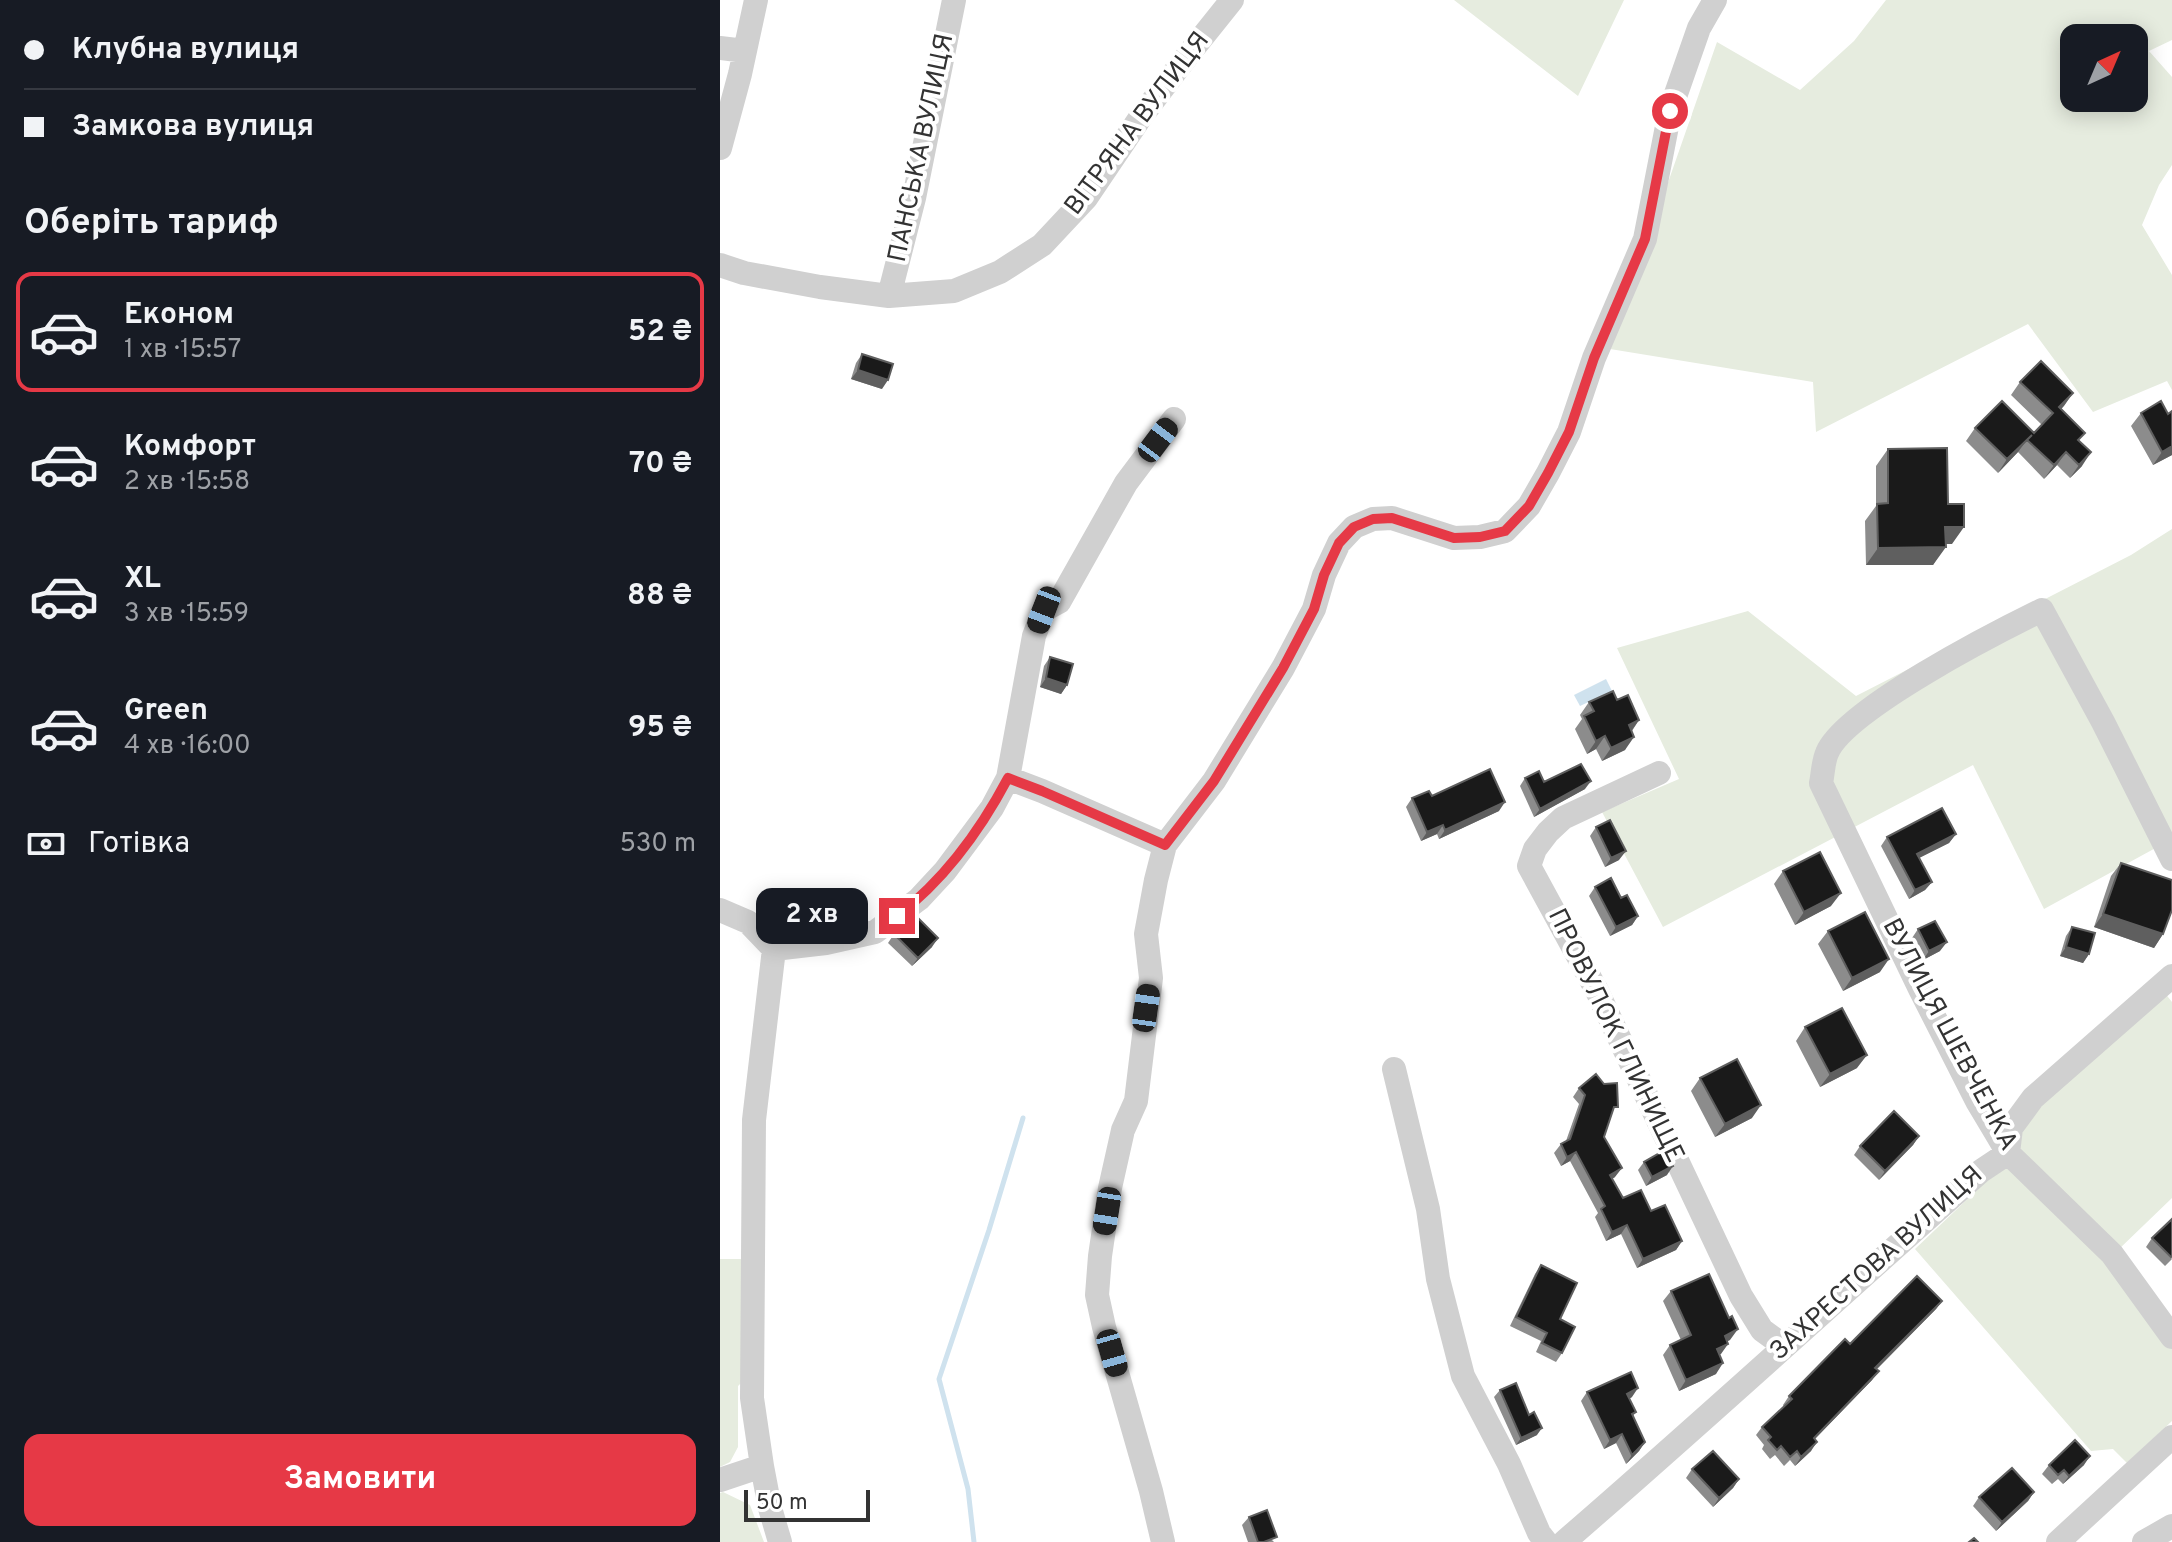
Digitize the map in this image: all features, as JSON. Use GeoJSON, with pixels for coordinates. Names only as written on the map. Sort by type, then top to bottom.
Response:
{"type":"FeatureCollection","features":[{"type":"Feature","properties":{"kind":"street"},"geometry":{"type":"LineString","coordinates":[[720,148],[756,0]]}},
{"type":"Feature","properties":{"kind":"street","name":"ПАНСЬКА ВУЛИЦЯ"},"geometry":{"type":"LineString","coordinates":[[889,296],[914,198],[954,0]]}},
{"type":"Feature","properties":{"kind":"street","name":"ВІТРЯНА ВУЛИЦЯ"},"geometry":{"type":"LineString","coordinates":[[720,265],[744,273],[820,287],[889,296],[954,291],[1000,272],[1042,245],[1086,198],[1140,118],[1232,0]]}},
{"type":"Feature","properties":{"kind":"street"},"geometry":{"type":"LineString","coordinates":[[1163,1542],[1097,1295],[1110,1188],[1123,1130],[1136,1101],[1151,978],[1146,934],[1165,845],[1214,781],[1253,718],[1314,609],[1324,575],[1339,543],[1354,527],[1373,519],[1392,518],[1454,538],[1480,537],[1505,531],[1529,506],[1569,432],[1594,358],[1645,239],[1670,111],[1699,28],[1715,0]]}},
{"type":"Feature","properties":{"kind":"street"},"geometry":{"type":"LineString","coordinates":[[720,48],[745,51]]}},
{"type":"Feature","properties":{"kind":"street"},"geometry":{"type":"LineString","coordinates":[[774,949],[826,943],[875,932],[919,899],[945,871],[992,808],[1008,778],[1034,636],[1044,610],[1059,602],[1126,483],[1174,419]]}},
{"type":"Feature","properties":{"kind":"street","name":"ВУЛИЦЯ ШЕВЧЕНКА"},"geometry":{"type":"LineString","coordinates":[[2172,859],[2042,610],[1990,636],[1886,697],[1846,728],[1827,751],[1821,783],[1977,1101],[2008,1153],[2112,1254],[2172,1337]]}},
{"type":"Feature","properties":{"kind":"street","name":"ПРОВУЛОК ГЛИНИЩЕ"},"geometry":{"type":"LineString","coordinates":[[1659,773],[1563,818],[1535,849],[1529,866],[1597,991],[1741,1296],[1762,1330],[1784,1346]]}},
{"type":"Feature","properties":{"kind":"street"},"geometry":{"type":"LineString","coordinates":[[1008,778],[1165,845]]}},
{"type":"Feature","properties":{"kind":"street"},"geometry":{"type":"LineString","coordinates":[[720,910],[748,922],[774,949]]}},
{"type":"Feature","properties":{"kind":"street"},"geometry":{"type":"LineString","coordinates":[[774,949],[754,1120],[752,1398],[770,1508],[780,1542]]}},
{"type":"Feature","properties":{"kind":"street","name":"ЗАХРЕСТОВА ВУЛИЦЯ"},"geometry":{"type":"LineString","coordinates":[[1564,1542],[1697,1428],[1784,1346],[1981,1171],[2008,1153],[2011,1128],[2033,1098],[2172,976]]}},
{"type":"Feature","properties":{"kind":"street"},"geometry":{"type":"LineString","coordinates":[[1394,1069],[1428,1209],[1438,1279],[1463,1376],[1546,1542]]}},
{"type":"Feature","properties":{"kind":"street"},"geometry":{"type":"LineString","coordinates":[[2058,1542],[2172,1437]]}},
{"type":"Feature","properties":{"kind":"street"},"geometry":{"type":"LineString","coordinates":[[720,1480],[762,1466]]}},
{"type":"Feature","properties":{"kind":"street"},"geometry":{"type":"LineString","coordinates":[[2144,1542],[2172,1526]]}},
{"type":"Feature","properties":{"kind":"shaded area"},"geometry":{"type":"Polygon","coordinates":[[[1454,0],[1624,0],[1578,96],[1454,0]]]}},
{"type":"Feature","properties":{"kind":"shaded area"},"geometry":{"type":"Polygon","coordinates":[[[1886,0],[2172,0],[2172,40],[2149,51],[2172,77],[2172,165],[2159,185],[2142,225],[2172,275],[2172,390],[2167,381],[2093,412],[2028,324],[1816,432],[1813,382],[1610,349],[1717,42],[1800,90],[1854,41],[1886,0]]]}},
{"type":"Feature","properties":{"kind":"shaded area"},"geometry":{"type":"Polygon","coordinates":[[[2172,529],[2172,839],[2044,909],[1973,765],[1663,927],[1602,812],[1679,779],[1617,648],[1748,611],[1856,696],[2131,555],[2172,529]]]}},
{"type":"Feature","properties":{"kind":"shaded area"},"geometry":{"type":"Polygon","coordinates":[[[2164,992],[2172,1002],[2172,1198],[2117,1251],[2172,1349],[2172,1421],[2127,1463],[2113,1449],[2091,1451],[1915,1249],[2019,1150],[2023,1121],[2164,992]]]}},
{"type":"Feature","properties":{"kind":"shaded area"},"geometry":{"type":"Polygon","coordinates":[[[720,1259],[745,1259],[744,1380],[738,1386],[738,1447],[730,1462],[720,1467],[720,1259]]]}},
{"type":"Feature","properties":{"kind":"shaded area"},"geometry":{"type":"Polygon","coordinates":[[[720,1493],[750,1505],[764,1542],[720,1542],[720,1493]]]}},
{"type":"Feature","properties":{"kind":"water"},"geometry":{"type":"Polygon","coordinates":[[[1606,679],[1612,691],[1580,706],[1574,695],[1606,679]]]}},
{"type":"Feature","properties":{"kind":"building"},"geometry":{"type":"Polygon","coordinates":[[[862,354],[893,364],[888,380],[858,370],[862,354]]]}},
{"type":"Feature","properties":{"kind":"building"},"geometry":{"type":"Polygon","coordinates":[[[2041,361],[2073,393],[2059,407],[2085,433],[2078,440],[2091,452],[2079,465],[2066,452],[2054,465],[2027,440],[2032,435],[2007,459],[1975,428],[2002,401],[2034,433],[2053,413],[2020,382],[2041,361]]]}},
{"type":"Feature","properties":{"kind":"building"},"geometry":{"type":"Polygon","coordinates":[[[2161,401],[2168,414],[2172,411],[2172,446],[2162,452],[2141,413],[2161,401]]]}},
{"type":"Feature","properties":{"kind":"building"},"geometry":{"type":"Polygon","coordinates":[[[1947,448],[1948,504],[1964,504],[1964,527],[1945,527],[1946,547],[1878,548],[1877,504],[1888,503],[1888,449],[1947,448]]]}},
{"type":"Feature","properties":{"kind":"building"},"geometry":{"type":"Polygon","coordinates":[[[1050,657],[1073,664],[1067,685],[1046,678],[1050,657]]]}},
{"type":"Feature","properties":{"kind":"building"},"geometry":{"type":"Polygon","coordinates":[[[1613,691],[1617,700],[1628,695],[1639,720],[1629,725],[1634,737],[1611,748],[1605,736],[1596,741],[1584,716],[1594,711],[1589,702],[1613,691]]]}},
{"type":"Feature","properties":{"kind":"building"},"geometry":{"type":"Polygon","coordinates":[[[1581,764],[1591,781],[1540,809],[1525,778],[1539,771],[1544,782],[1581,764]]]}},
{"type":"Feature","properties":{"kind":"building"},"geometry":{"type":"Polygon","coordinates":[[[1490,769],[1505,802],[1445,830],[1443,825],[1427,832],[1412,798],[1429,791],[1432,796],[1490,769]]]}},
{"type":"Feature","properties":{"kind":"building"},"geometry":{"type":"Polygon","coordinates":[[[1942,808],[1956,834],[1917,854],[1932,882],[1915,890],[1887,837],[1942,808]]]}},
{"type":"Feature","properties":{"kind":"building"},"geometry":{"type":"Polygon","coordinates":[[[1610,820],[1626,851],[1611,858],[1596,827],[1610,820]]]}},
{"type":"Feature","properties":{"kind":"building"},"geometry":{"type":"Polygon","coordinates":[[[1820,852],[1841,893],[1804,912],[1783,871],[1820,852]]]}},
{"type":"Feature","properties":{"kind":"building"},"geometry":{"type":"Polygon","coordinates":[[[2121,863],[2172,880],[2172,910],[2163,934],[2103,914],[2121,863]]]}},
{"type":"Feature","properties":{"kind":"building"},"geometry":{"type":"Polygon","coordinates":[[[1611,878],[1621,898],[1627,895],[1638,916],[1616,927],[1595,887],[1611,878]]]}},
{"type":"Feature","properties":{"kind":"building"},"geometry":{"type":"Polygon","coordinates":[[[1865,912],[1889,959],[1852,978],[1828,931],[1865,912]]]}},
{"type":"Feature","properties":{"kind":"building"},"geometry":{"type":"Polygon","coordinates":[[[916,916],[938,938],[918,958],[894,934],[916,916]]]}},
{"type":"Feature","properties":{"kind":"building"},"geometry":{"type":"Polygon","coordinates":[[[1935,921],[1947,942],[1929,951],[1918,929],[1935,921]]]}},
{"type":"Feature","properties":{"kind":"building"},"geometry":{"type":"Polygon","coordinates":[[[2072,927],[2095,933],[2089,954],[2066,947],[2072,927]]]}},
{"type":"Feature","properties":{"kind":"building"},"geometry":{"type":"Polygon","coordinates":[[[1842,1008],[1867,1055],[1830,1074],[1805,1027],[1842,1008]]]}},
{"type":"Feature","properties":{"kind":"building"},"geometry":{"type":"Polygon","coordinates":[[[1737,1059],[1761,1105],[1725,1124],[1700,1078],[1737,1059]]]}},
{"type":"Feature","properties":{"kind":"building"},"geometry":{"type":"Polygon","coordinates":[[[1596,1074],[1604,1084],[1617,1083],[1618,1107],[1614,1107],[1604,1137],[1622,1168],[1610,1175],[1623,1198],[1641,1190],[1651,1211],[1665,1205],[1682,1241],[1643,1259],[1627,1225],[1612,1232],[1601,1209],[1605,1206],[1576,1152],[1567,1157],[1561,1144],[1570,1139],[1585,1095],[1579,1088],[1596,1074]]]}},
{"type":"Feature","properties":{"kind":"building"},"geometry":{"type":"Polygon","coordinates":[[[1894,1111],[1919,1136],[1885,1171],[1860,1146],[1894,1111]]]}},
{"type":"Feature","properties":{"kind":"building"},"geometry":{"type":"Polygon","coordinates":[[[1665,1150],[1673,1166],[1652,1177],[1644,1162],[1665,1150]]]}},
{"type":"Feature","properties":{"kind":"building"},"geometry":{"type":"Polygon","coordinates":[[[2172,1219],[2172,1256],[2171,1257],[2152,1238],[2172,1219]]]}},
{"type":"Feature","properties":{"kind":"building"},"geometry":{"type":"Polygon","coordinates":[[[1541,1265],[1577,1283],[1560,1319],[1575,1327],[1562,1353],[1542,1343],[1547,1333],[1516,1317],[1541,1265]]]}},
{"type":"Feature","properties":{"kind":"building"},"geometry":{"type":"Polygon","coordinates":[[[1709,1274],[1729,1318],[1732,1316],[1738,1329],[1725,1336],[1728,1344],[1717,1349],[1723,1363],[1686,1380],[1670,1345],[1691,1335],[1671,1291],[1709,1274]]]}},
{"type":"Feature","properties":{"kind":"building"},"geometry":{"type":"Polygon","coordinates":[[[1917,1276],[1942,1301],[1875,1368],[1879,1371],[1814,1438],[1817,1442],[1801,1457],[1797,1451],[1790,1457],[1781,1446],[1777,1450],[1762,1427],[1792,1399],[1789,1396],[1845,1339],[1850,1344],[1917,1276]]]}},
{"type":"Feature","properties":{"kind":"building"},"geometry":{"type":"Polygon","coordinates":[[[1631,1372],[1638,1388],[1627,1394],[1645,1442],[1632,1455],[1622,1434],[1610,1440],[1587,1392],[1631,1372]]]}},
{"type":"Feature","properties":{"kind":"building"},"geometry":{"type":"Polygon","coordinates":[[[1516,1383],[1529,1415],[1534,1412],[1542,1428],[1521,1438],[1500,1390],[1516,1383]]]}},
{"type":"Feature","properties":{"kind":"building"},"geometry":{"type":"Polygon","coordinates":[[[2075,1440],[2090,1456],[2069,1476],[2064,1470],[2058,1475],[2049,1465],[2075,1440]]]}},
{"type":"Feature","properties":{"kind":"building"},"geometry":{"type":"Polygon","coordinates":[[[1713,1451],[1739,1479],[1719,1498],[1692,1469],[1713,1451]]]}},
{"type":"Feature","properties":{"kind":"building"},"geometry":{"type":"Polygon","coordinates":[[[2012,1468],[2034,1492],[2002,1522],[1979,1497],[2012,1468]]]}},
{"type":"Feature","properties":{"kind":"building"},"geometry":{"type":"Polygon","coordinates":[[[1267,1510],[1277,1537],[1258,1542],[1249,1517],[1267,1510]]]}},
{"type":"Feature","properties":{"kind":"waterway"},"geometry":{"type":"LineString","coordinates":[[974,1542],[968,1489],[939,1379],[1023,1118]]}},
{"type":"Feature","properties":{"kind":"route"},"geometry":{"type":"LineString","coordinates":[[897,916],[919,899],[945,871],[992,808],[1008,778],[1165,845],[1214,781],[1246,731],[1314,609],[1324,575],[1339,543],[1354,527],[1373,519],[1392,518],[1454,538],[1480,537],[1505,531],[1529,506],[1569,432],[1594,358],[1645,239],[1670,111]]}}]}
